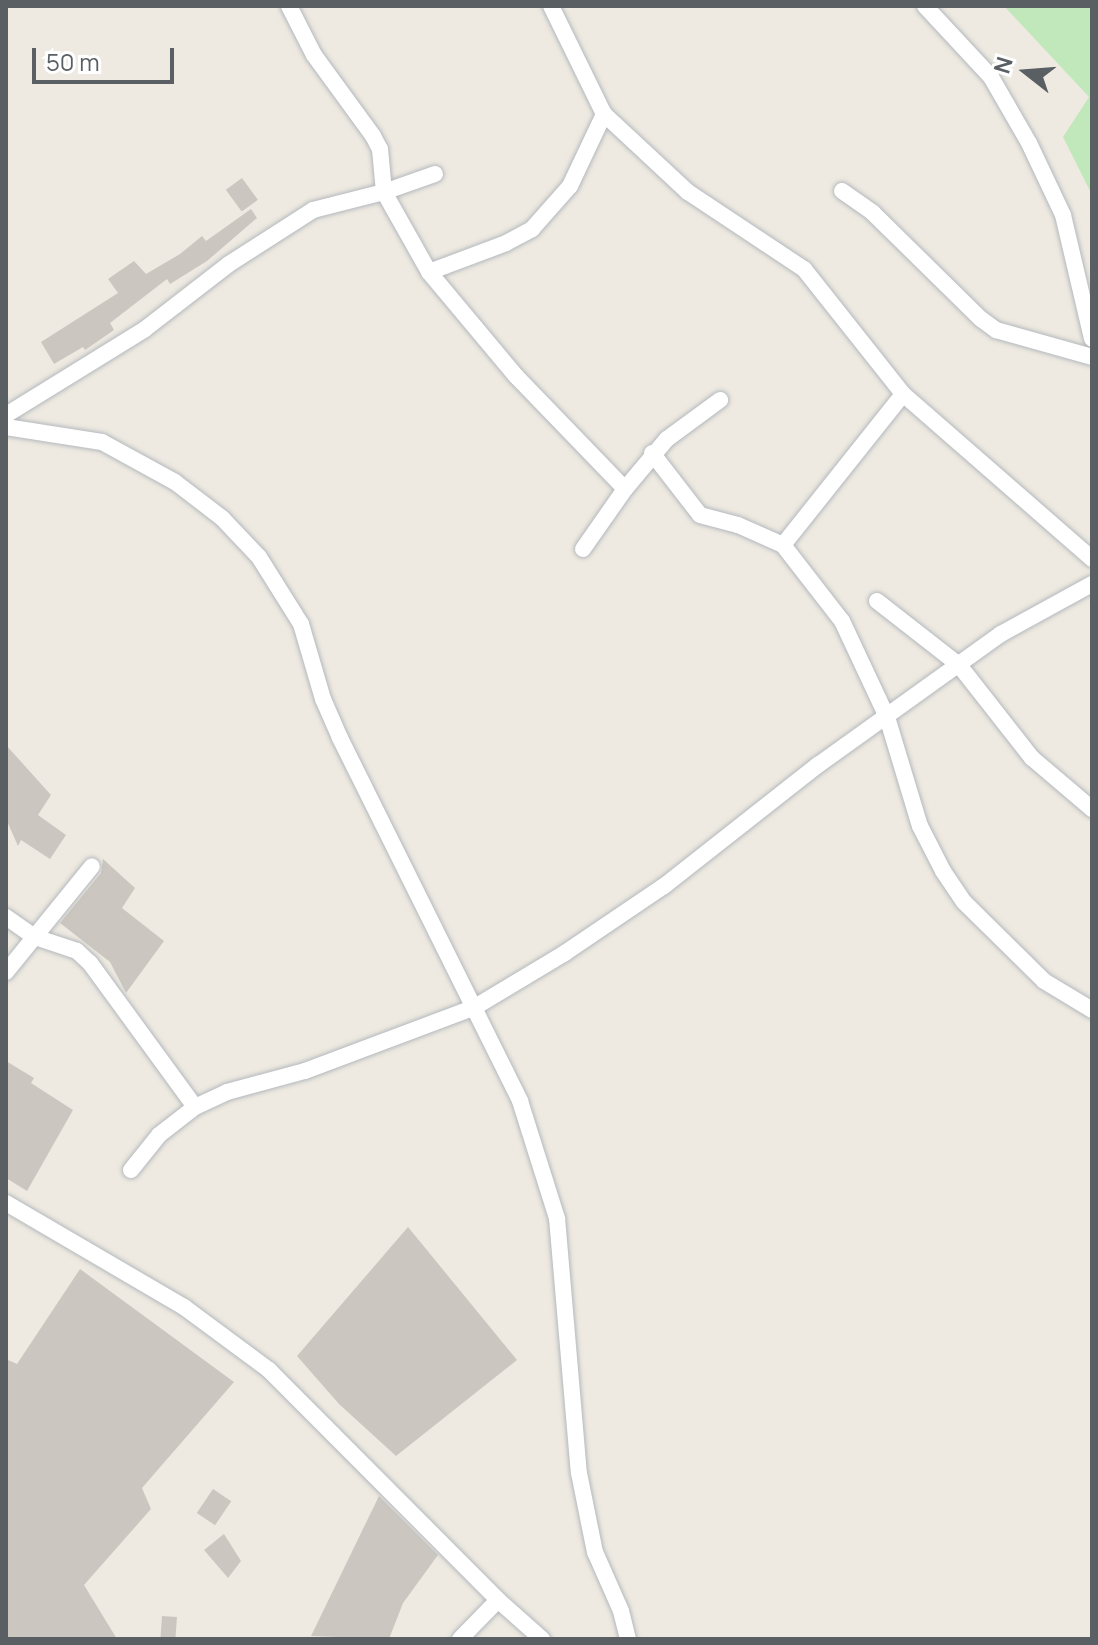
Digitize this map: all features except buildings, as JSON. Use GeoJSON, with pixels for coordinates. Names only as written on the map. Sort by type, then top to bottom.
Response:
{"type":"FeatureCollection","features":[{"type":"Feature","properties":{"kind":"street"},"geometry":{"type":"LineString","coordinates":[[289,6],[314,55],[380,149],[384,192],[429,272],[516,376],[625,489]]}},
{"type":"Feature","properties":{"kind":"street"},"geometry":{"type":"LineString","coordinates":[[551,6],[604,114],[688,192],[804,269],[903,394],[1092,559]]}},
{"type":"Feature","properties":{"kind":"street"},"geometry":{"type":"LineString","coordinates":[[925,6],[991,77],[1029,143],[1063,215],[1092,339]]}},
{"type":"Feature","properties":{"kind":"street"},"geometry":{"type":"LineString","coordinates":[[429,272],[506,243],[532,229],[570,186],[604,114]]}},
{"type":"Feature","properties":{"kind":"street"},"geometry":{"type":"LineString","coordinates":[[6,415],[145,329],[229,264],[313,210],[384,192],[435,174]]}},
{"type":"Feature","properties":{"kind":"street"},"geometry":{"type":"LineString","coordinates":[[842,191],[873,213],[996,330],[1092,357]]}},
{"type":"Feature","properties":{"kind":"street"},"geometry":{"type":"LineString","coordinates":[[783,545],[903,394]]}},
{"type":"Feature","properties":{"kind":"street"},"geometry":{"type":"LineString","coordinates":[[583,549],[652,453],[720,400]]}},
{"type":"Feature","properties":{"kind":"street"},"geometry":{"type":"LineString","coordinates":[[6,427],[102,442],[175,482],[222,518],[259,557],[301,624],[323,699],[340,738],[520,1101],[557,1218],[579,1473],[595,1552],[621,1611],[628,1639]]}},
{"type":"Feature","properties":{"kind":"street"},"geometry":{"type":"LineString","coordinates":[[652,453],[700,515],[738,525],[783,545],[842,621],[887,717],[920,826],[964,902],[1044,981],[1092,1010]]}},
{"type":"Feature","properties":{"kind":"street"},"geometry":{"type":"LineString","coordinates":[[131,1170],[159,1135],[195,1107],[227,1092],[305,1071],[475,1007],[565,953],[664,886],[818,765],[1001,634],[1092,584]]}},
{"type":"Feature","properties":{"kind":"street"},"geometry":{"type":"LineString","coordinates":[[877,601],[959,665],[1032,758],[1092,809]]}},
{"type":"Feature","properties":{"kind":"street"},"geometry":{"type":"LineString","coordinates":[[6,972],[92,866]]}},
{"type":"Feature","properties":{"kind":"street"},"geometry":{"type":"LineString","coordinates":[[6,917],[35,937],[77,951],[90,963],[195,1107]]}},
{"type":"Feature","properties":{"kind":"street"},"geometry":{"type":"LineString","coordinates":[[6,1203],[184,1307],[269,1370],[498,1600],[542,1639]]}},
{"type":"Feature","properties":{"kind":"street"},"geometry":{"type":"LineString","coordinates":[[460,1639],[498,1600]]}},
{"type":"Feature","properties":{"kind":"green space"},"geometry":{"type":"Polygon","coordinates":[[[1004,6],[1092,6],[1092,195],[1063,137],[1089,97],[1004,6]]]}}]}
